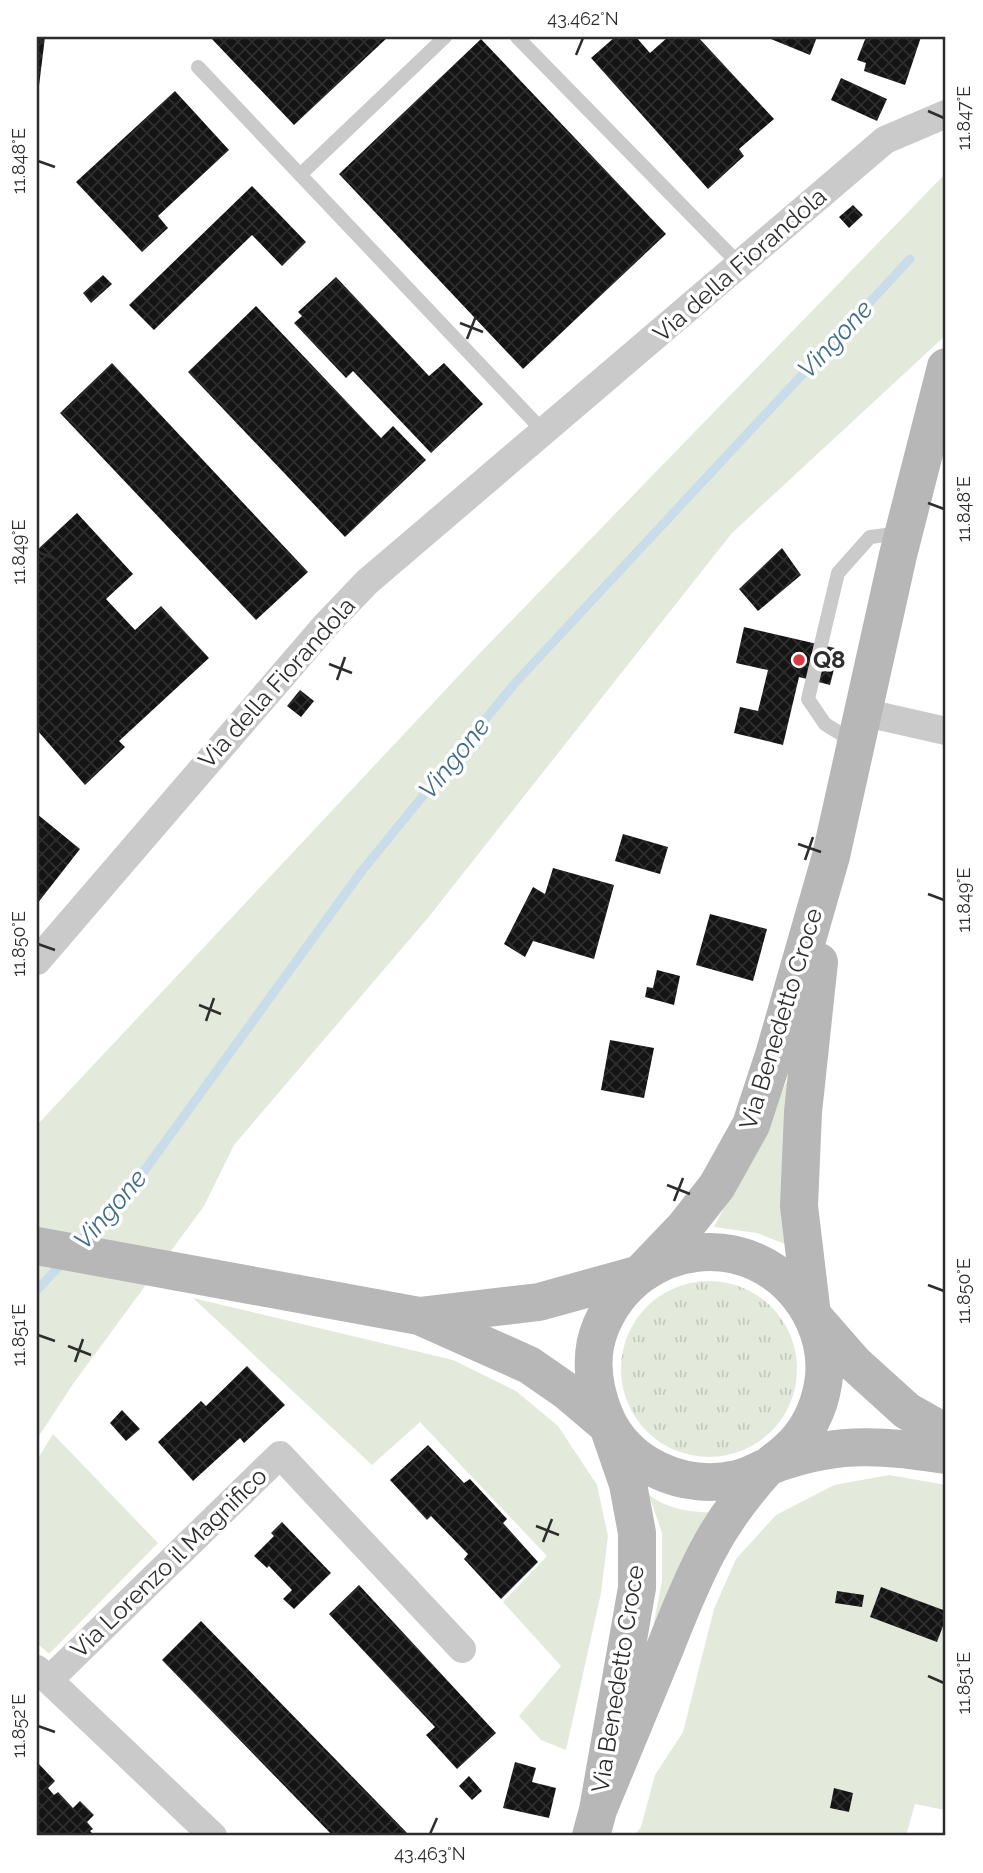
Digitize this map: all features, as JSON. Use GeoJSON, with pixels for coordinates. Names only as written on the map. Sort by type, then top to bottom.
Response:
{"type":"FeatureCollection","features":[{"type":"Feature","properties":{"kind":"main road","name":"Via Benedetto Croce"},"geometry":{"type":"LineString","coordinates":[[595,1823],[637,1588],[637,1533],[628,1484],[596,1394],[593,1361],[600,1327],[616,1298],[684,1228],[718,1186],[751,1125],[831,856],[858,727],[946,367]]}},
{"type":"Feature","properties":{"kind":"main road","name":"Via Benedetto Croce"},"geometry":{"type":"LineString","coordinates":[[812,1314],[804,1257],[800,1192],[803,1112],[831,856]]}},
{"type":"Feature","properties":{"kind":"main road"},"geometry":{"type":"LineString","coordinates":[[37,1246],[419,1316],[530,1365],[569,1392],[608,1426]]}},
{"type":"Feature","properties":{"kind":"main road","name":"Via Benedetto Croce"},"geometry":{"type":"LineString","coordinates":[[608,1426],[627,1450],[650,1468],[678,1479],[709,1483],[740,1479],[768,1466],[790,1450],[807,1428],[824,1381],[821,1336],[812,1314],[796,1291],[775,1272],[753,1260],[728,1252],[697,1252],[667,1259],[640,1274]]}},
{"type":"Feature","properties":{"kind":"main road"},"geometry":{"type":"LineString","coordinates":[[419,1316],[539,1302],[640,1274]]}},
{"type":"Feature","properties":{"kind":"main road"},"geometry":{"type":"LineString","coordinates":[[812,1314],[854,1363],[907,1410],[946,1433]]}},
{"type":"Feature","properties":{"kind":"main road"},"geometry":{"type":"LineString","coordinates":[[768,1466],[824,1450],[895,1448],[946,1455]]}},
{"type":"Feature","properties":{"kind":"main road","name":"Via Benedetto Croce"},"geometry":{"type":"LineString","coordinates":[[595,1823],[685,1599],[708,1551],[768,1466]]}},
{"type":"Feature","properties":{"kind":"street","name":"Via della Fiorandola"},"geometry":{"type":"LineString","coordinates":[[37,961],[324,626],[368,582],[885,140],[946,114]]}},
{"type":"Feature","properties":{"kind":"street"},"geometry":{"type":"LineString","coordinates":[[858,727],[946,731]]}},
{"type":"Feature","properties":{"kind":"street","name":"Via Lorenzo il Magnifico"},"geometry":{"type":"LineString","coordinates":[[213,1836],[43,1675],[280,1455],[462,1649]]}},
{"type":"Feature","properties":{"kind":"lane"},"geometry":{"type":"LineString","coordinates":[[301,174],[445,37]]}},
{"type":"Feature","properties":{"kind":"lane"},"geometry":{"type":"LineString","coordinates":[[517,37],[740,265]]}},
{"type":"Feature","properties":{"kind":"lane"},"geometry":{"type":"LineString","coordinates":[[198,66],[544,432]]}},
{"type":"Feature","properties":{"kind":"lane"},"geometry":{"type":"LineString","coordinates":[[858,727],[825,724],[808,699],[817,660],[838,573],[870,537],[904,533]]}},
{"type":"Feature","properties":{"kind":"green space"},"geometry":{"type":"Polygon","coordinates":[[[946,173],[946,335],[732,533],[427,919],[234,1145],[204,1206],[73,1384],[37,1439],[37,1125],[480,653],[946,173]]]}},
{"type":"Feature","properties":{"kind":"green space"},"geometry":{"type":"Polygon","coordinates":[[[793,1066],[790,1246],[757,1233],[714,1227],[769,1122],[793,1066]]]}},
{"type":"Feature","properties":{"kind":"green space"},"geometry":{"type":"Polygon","coordinates":[[[709,1281],[743,1288],[771,1307],[790,1335],[797,1369],[790,1403],[771,1431],[743,1450],[709,1457],[675,1450],[647,1431],[628,1403],[621,1369],[628,1335],[647,1307],[675,1288],[709,1281]]]}},
{"type":"Feature","properties":{"kind":"green space"},"geometry":{"type":"Polygon","coordinates":[[[193,1298],[453,1360],[516,1391],[558,1426],[597,1485],[608,1536],[601,1593],[566,1750],[541,1740],[519,1716],[561,1666],[503,1602],[547,1556],[420,1422],[372,1465],[193,1298]]]}},
{"type":"Feature","properties":{"kind":"green space"},"geometry":{"type":"Polygon","coordinates":[[[53,1434],[158,1543],[49,1654],[37,1643],[37,1460],[53,1434]]]}},
{"type":"Feature","properties":{"kind":"green space"},"geometry":{"type":"Polygon","coordinates":[[[889,1475],[946,1485],[945,1810],[915,1804],[906,1836],[634,1836],[641,1827],[655,1775],[683,1732],[714,1609],[736,1559],[776,1515],[834,1485],[889,1475]]]}},
{"type":"Feature","properties":{"kind":"green space"},"geometry":{"type":"Polygon","coordinates":[[[649,1495],[674,1507],[719,1513],[651,1637],[662,1581],[662,1533],[649,1495]]]}},
{"type":"Feature","properties":{"kind":"building"},"geometry":{"type":"Polygon","coordinates":[[[37,37],[45,37],[38,94],[37,93],[37,37]]]}},
{"type":"Feature","properties":{"kind":"building"},"geometry":{"type":"Polygon","coordinates":[[[210,37],[388,37],[294,125],[210,37]]]}},
{"type":"Feature","properties":{"kind":"building"},"geometry":{"type":"Polygon","coordinates":[[[615,37],[636,37],[650,53],[668,37],[698,37],[774,119],[739,149],[744,156],[708,189],[591,58],[615,37]]]}},
{"type":"Feature","properties":{"kind":"building"},"geometry":{"type":"Polygon","coordinates":[[[766,37],[817,37],[810,55],[766,37]]]}},
{"type":"Feature","properties":{"kind":"building"},"geometry":{"type":"Polygon","coordinates":[[[866,37],[921,37],[905,85],[864,71],[866,63],[857,60],[866,37]]]}},
{"type":"Feature","properties":{"kind":"building"},"geometry":{"type":"Polygon","coordinates":[[[481,39],[666,234],[523,369],[339,174],[481,39]]]}},
{"type":"Feature","properties":{"kind":"building"},"geometry":{"type":"Polygon","coordinates":[[[841,78],[887,99],[877,121],[831,100],[841,78]]]}},
{"type":"Feature","properties":{"kind":"building"},"geometry":{"type":"Polygon","coordinates":[[[175,91],[229,150],[158,216],[168,228],[142,252],[76,182],[175,91]]]}},
{"type":"Feature","properties":{"kind":"building"},"geometry":{"type":"Polygon","coordinates":[[[252,186],[306,242],[282,266],[252,235],[154,330],[129,305],[252,186]]]}},
{"type":"Feature","properties":{"kind":"building"},"geometry":{"type":"Polygon","coordinates":[[[853,205],[863,215],[849,228],[839,217],[853,205]]]}},
{"type":"Feature","properties":{"kind":"building"},"geometry":{"type":"Polygon","coordinates":[[[103,275],[112,284],[91,303],[83,293],[103,275]]]}},
{"type":"Feature","properties":{"kind":"building"},"geometry":{"type":"Polygon","coordinates":[[[336,277],[429,376],[444,363],[483,404],[431,453],[353,371],[346,378],[294,323],[302,316],[298,312],[336,277]]]}},
{"type":"Feature","properties":{"kind":"building"},"geometry":{"type":"Polygon","coordinates":[[[256,306],[381,438],[393,426],[426,460],[345,537],[188,372],[256,306]]]}},
{"type":"Feature","properties":{"kind":"building"},"geometry":{"type":"Polygon","coordinates":[[[112,363],[308,572],[256,620],[60,413],[112,363]]]}},
{"type":"Feature","properties":{"kind":"building"},"geometry":{"type":"Polygon","coordinates":[[[77,513],[133,574],[106,599],[135,630],[161,606],[209,658],[119,741],[125,747],[85,785],[37,730],[37,550],[77,513]]]}},
{"type":"Feature","properties":{"kind":"building"},"geometry":{"type":"Polygon","coordinates":[[[782,548],[801,575],[758,611],[739,589],[782,548]]]}},
{"type":"Feature","properties":{"kind":"building"},"geometry":{"type":"Polygon","coordinates":[[[744,627],[839,649],[830,685],[799,677],[783,745],[734,733],[740,707],[758,711],[768,670],[736,663],[744,627]]]}},
{"type":"Feature","properties":{"kind":"building"},"geometry":{"type":"Polygon","coordinates":[[[300,690],[314,701],[301,717],[287,706],[300,690]]]}},
{"type":"Feature","properties":{"kind":"building"},"geometry":{"type":"Polygon","coordinates":[[[37,814],[80,849],[37,904],[37,814]]]}},
{"type":"Feature","properties":{"kind":"building"},"geometry":{"type":"Polygon","coordinates":[[[623,834],[668,847],[660,874],[615,861],[623,834]]]}},
{"type":"Feature","properties":{"kind":"building"},"geometry":{"type":"Polygon","coordinates":[[[553,868],[614,885],[594,959],[533,941],[525,957],[504,944],[533,887],[545,894],[553,868]]]}},
{"type":"Feature","properties":{"kind":"building"},"geometry":{"type":"Polygon","coordinates":[[[710,914],[767,929],[753,981],[696,965],[710,914]]]}},
{"type":"Feature","properties":{"kind":"building"},"geometry":{"type":"Polygon","coordinates":[[[657,970],[680,976],[674,1005],[645,997],[647,987],[653,988],[657,970]]]}},
{"type":"Feature","properties":{"kind":"building"},"geometry":{"type":"Polygon","coordinates":[[[610,1040],[654,1048],[644,1098],[601,1090],[610,1040]]]}},
{"type":"Feature","properties":{"kind":"building"},"geometry":{"type":"Polygon","coordinates":[[[247,1366],[285,1405],[244,1443],[240,1438],[193,1481],[158,1442],[201,1401],[206,1406],[247,1366]]]}},
{"type":"Feature","properties":{"kind":"building"},"geometry":{"type":"Polygon","coordinates":[[[122,1410],[140,1429],[126,1441],[110,1423],[122,1410]]]}},
{"type":"Feature","properties":{"kind":"building"},"geometry":{"type":"Polygon","coordinates":[[[428,1445],[464,1483],[470,1479],[507,1519],[503,1523],[538,1562],[501,1599],[464,1559],[468,1554],[431,1516],[427,1520],[390,1480],[428,1445]]]}},
{"type":"Feature","properties":{"kind":"building"},"geometry":{"type":"Polygon","coordinates":[[[282,1522],[331,1573],[294,1609],[283,1599],[292,1590],[269,1566],[267,1568],[254,1556],[274,1536],[271,1533],[282,1522]]]}},
{"type":"Feature","properties":{"kind":"building"},"geometry":{"type":"Polygon","coordinates":[[[359,1585],[496,1733],[457,1769],[426,1735],[435,1727],[329,1614],[359,1585]]]}},
{"type":"Feature","properties":{"kind":"building"},"geometry":{"type":"Polygon","coordinates":[[[881,1587],[946,1611],[937,1642],[870,1617],[881,1587]]]}},
{"type":"Feature","properties":{"kind":"building"},"geometry":{"type":"Polygon","coordinates":[[[837,1591],[864,1595],[862,1607],[835,1603],[837,1591]]]}},
{"type":"Feature","properties":{"kind":"building"},"geometry":{"type":"Polygon","coordinates":[[[201,1621],[410,1836],[333,1836],[162,1660],[201,1621]]]}},
{"type":"Feature","properties":{"kind":"building"},"geometry":{"type":"Polygon","coordinates":[[[37,1762],[55,1781],[48,1788],[54,1795],[58,1792],[73,1808],[80,1801],[94,1815],[87,1822],[95,1836],[37,1836],[37,1762]]]}},
{"type":"Feature","properties":{"kind":"building"},"geometry":{"type":"Polygon","coordinates":[[[515,1762],[536,1768],[532,1782],[556,1788],[549,1818],[503,1808],[515,1762]]]}},
{"type":"Feature","properties":{"kind":"building"},"geometry":{"type":"Polygon","coordinates":[[[469,1776],[482,1791],[472,1800],[459,1786],[469,1776]]]}},
{"type":"Feature","properties":{"kind":"building"},"geometry":{"type":"Polygon","coordinates":[[[834,1788],[853,1793],[849,1812],[830,1808],[834,1788]]]}},
{"type":"Feature","properties":{"kind":"waterway","name":"Vingone"},"geometry":{"type":"LineString","coordinates":[[81,1243],[131,1189],[361,872],[515,683],[910,259]]}},
{"type":"Feature","properties":{"kind":"waterway","name":"Vingone"},"geometry":{"type":"LineString","coordinates":[[37,1290],[64,1261]]}},
{"type":"Feature","properties":{"kind":"place","name":"Q8"},"geometry":{"type":"Point","coordinates":[799,660]}}]}
